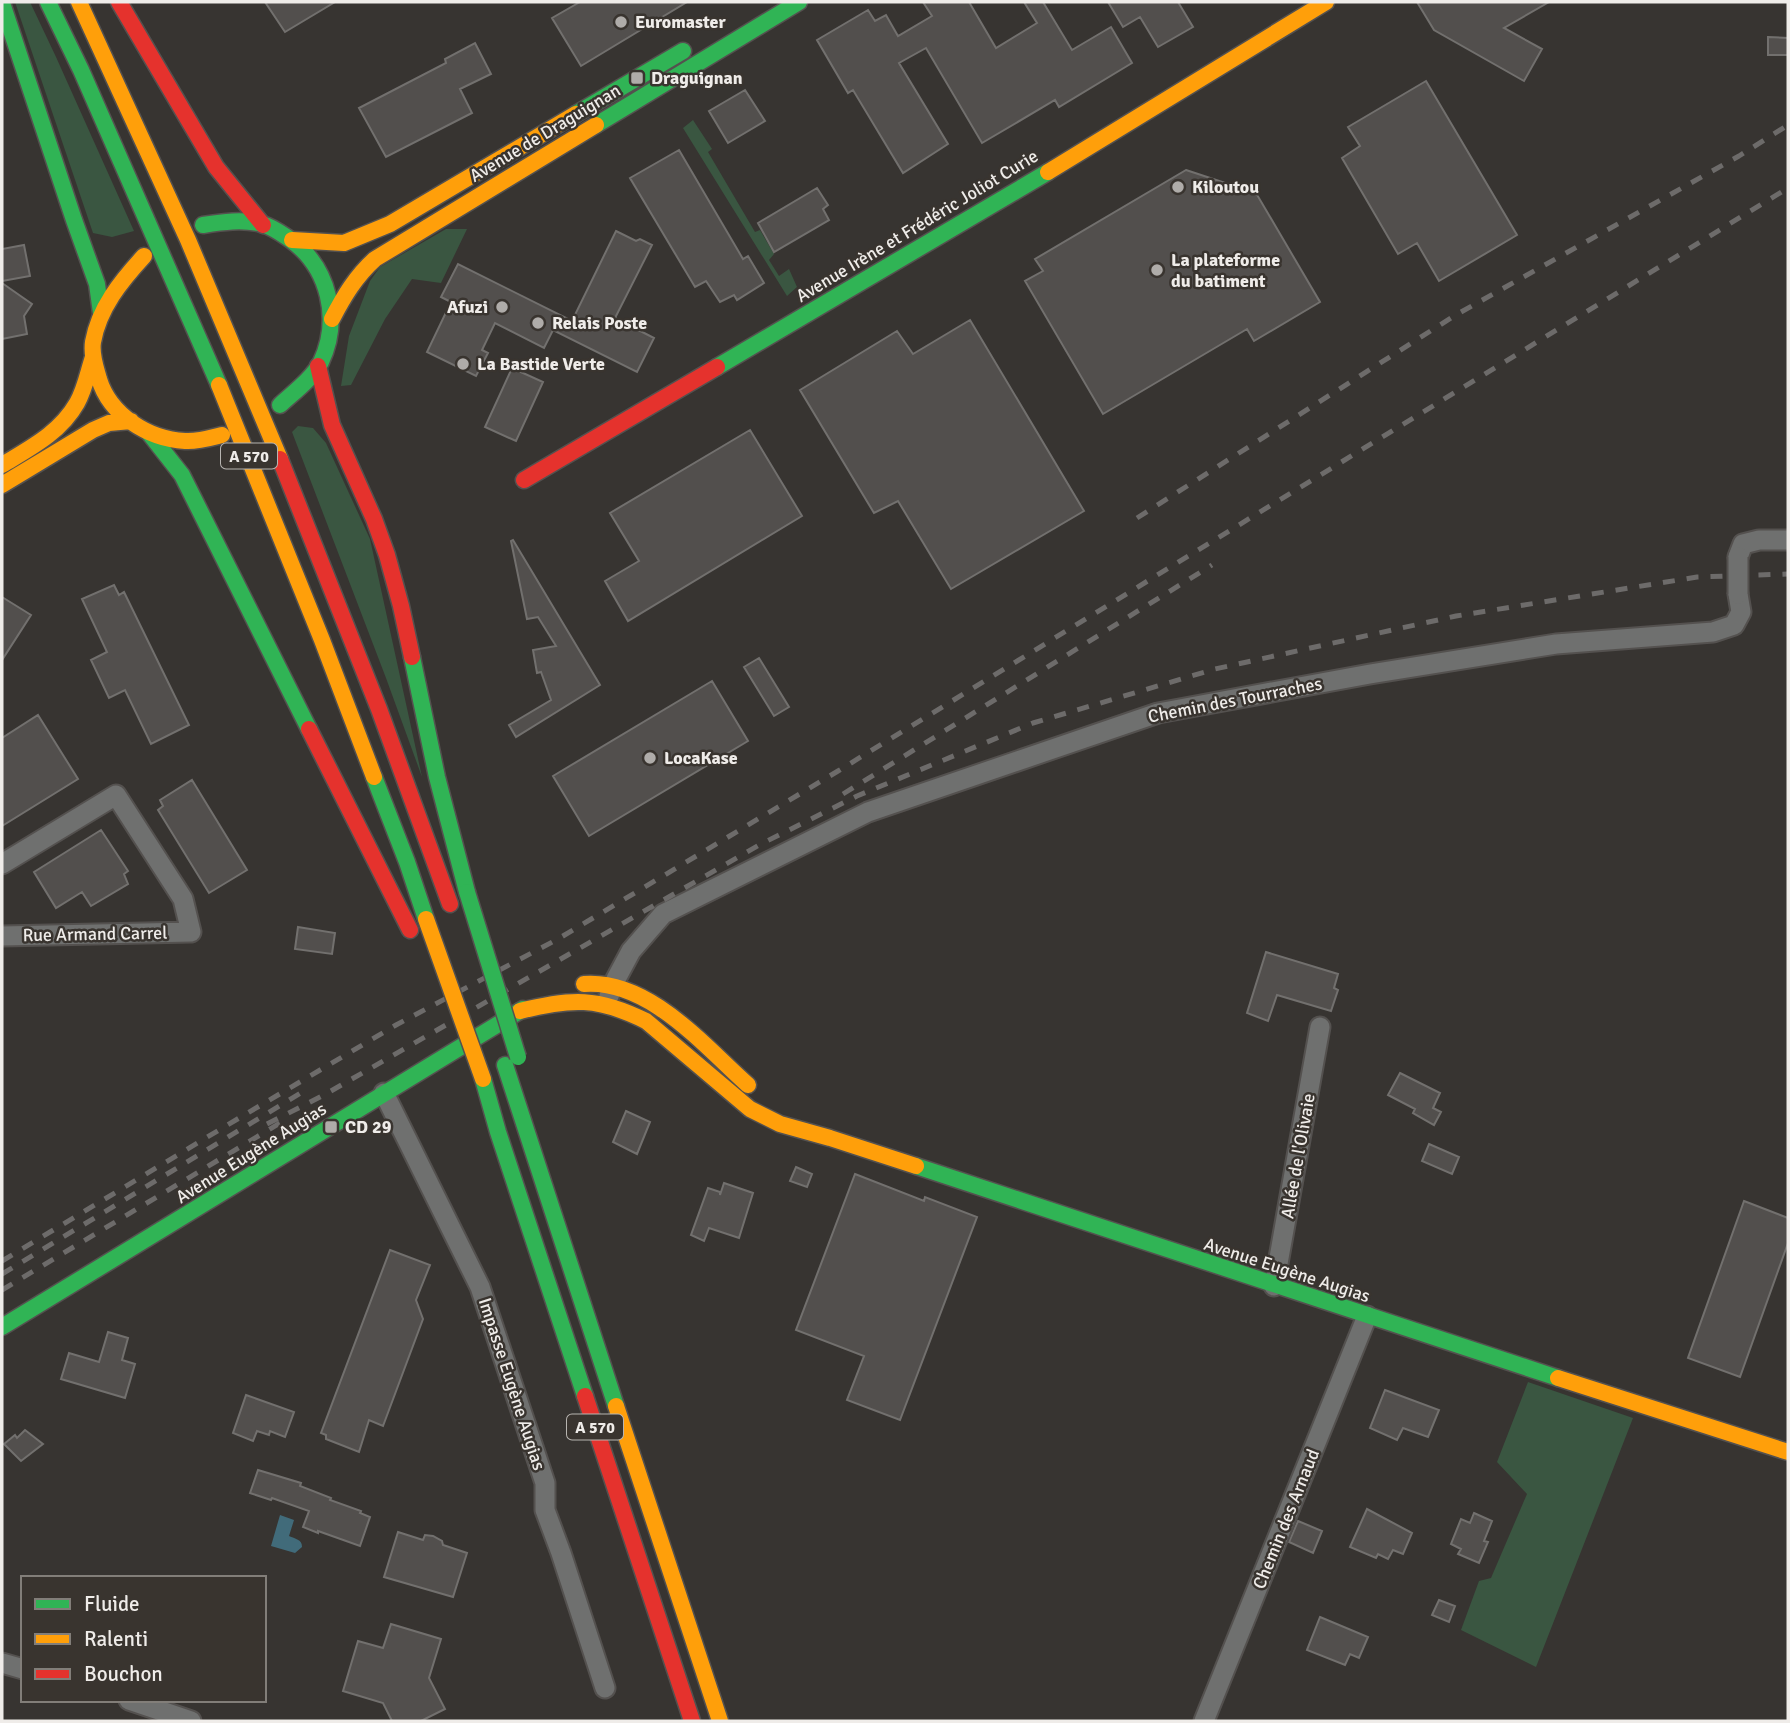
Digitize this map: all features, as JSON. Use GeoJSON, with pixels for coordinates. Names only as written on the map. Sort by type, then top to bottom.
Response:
{"type":"FeatureCollection","features":[{"type":"Feature","properties":{"kind":"main road","name":"A 570"},"geometry":{"type":"LineString","coordinates":[[48,2],[81,70],[229,407],[323,640],[407,862],[483,1079],[498,1132],[692,1721]]}},
{"type":"Feature","properties":{"kind":"main road","name":"A 570"},"geometry":{"type":"LineString","coordinates":[[79,2],[166,189],[254,395],[355,646],[452,910]]}},
{"type":"Feature","properties":{"kind":"main road"},"geometry":{"type":"LineString","coordinates":[[119,2],[216,167],[263,225]]}},
{"type":"Feature","properties":{"kind":"main road","name":"Avenue de Draguignan"},"geometry":{"type":"LineString","coordinates":[[332,319],[351,284],[375,259],[412,234],[554,152],[776,8],[799,2]]}},
{"type":"Feature","properties":{"kind":"main road","name":"Avenue Irène et Frédéric Joliot Curie"},"geometry":{"type":"LineString","coordinates":[[524,480],[903,257],[1326,2]]}},
{"type":"Feature","properties":{"kind":"main road"},"geometry":{"type":"LineString","coordinates":[[2,3],[97,284],[102,313]]}},
{"type":"Feature","properties":{"kind":"main road","name":"Avenue de Draguignan"},"geometry":{"type":"LineString","coordinates":[[292,240],[344,243],[390,224],[697,43]]}},
{"type":"Feature","properties":{"kind":"main road"},"geometry":{"type":"LineString","coordinates":[[203,225],[245,221],[263,225],[292,240],[309,256],[329,294],[332,319],[330,334],[318,366],[280,405]]}},
{"type":"Feature","properties":{"kind":"main road"},"geometry":{"type":"LineString","coordinates":[[144,256],[111,294],[102,313],[93,345],[98,378],[105,395],[117,410],[149,433],[189,487],[393,892],[412,936]]}},
{"type":"Feature","properties":{"kind":"main road"},"geometry":{"type":"LineString","coordinates":[[2,465],[53,434],[76,404],[93,357]]}},
{"type":"Feature","properties":{"kind":"main road"},"geometry":{"type":"LineString","coordinates":[[318,366],[332,425],[387,555],[437,777],[512,1061]]}},
{"type":"Feature","properties":{"kind":"main road"},"geometry":{"type":"LineString","coordinates":[[2,485],[93,430],[109,423],[131,421]]}},
{"type":"Feature","properties":{"kind":"main road"},"geometry":{"type":"LineString","coordinates":[[149,433],[184,441],[222,435]]}},
{"type":"Feature","properties":{"kind":"main road","name":"Avenue Eugène Augias"},"geometry":{"type":"LineString","coordinates":[[2,1327],[540,997],[562,988],[590,983],[609,995],[647,999],[667,1013],[760,1096],[830,1138],[1274,1286],[1788,1452]]}},
{"type":"Feature","properties":{"kind":"main road","name":"A 570"},"geometry":{"type":"LineString","coordinates":[[488,1016],[512,1061],[554,1217],[720,1721]]}},
{"type":"Feature","properties":{"kind":"main road"},"geometry":{"type":"LineString","coordinates":[[450,1039],[459,1064]]}},
{"type":"Feature","properties":{"kind":"main road"},"geometry":{"type":"LineString","coordinates":[[468,1088],[498,1132]]}},
{"type":"Feature","properties":{"kind":"street","name":"Chemin des Tourraches"},"geometry":{"type":"LineString","coordinates":[[609,995],[631,951],[663,914],[868,812],[1158,713],[1370,674],[1556,644],[1713,632],[1734,625],[1741,612],[1738,557],[1743,544],[1759,540],[1788,540]]}},
{"type":"Feature","properties":{"kind":"street","name":"Rue Armand Carrel"},"geometry":{"type":"LineString","coordinates":[[2,864],[116,794],[183,899],[191,932],[2,936]]}},
{"type":"Feature","properties":{"kind":"street","name":"Allée de l'Olivaie"},"geometry":{"type":"LineString","coordinates":[[1274,1286],[1320,1027]]}},
{"type":"Feature","properties":{"kind":"street","name":"Impasse Eugène Augias"},"geometry":{"type":"LineString","coordinates":[[384,1093],[480,1287],[545,1483],[545,1510],[605,1688]]}},
{"type":"Feature","properties":{"kind":"street","name":"Chemin des Arnaud"},"geometry":{"type":"LineString","coordinates":[[1205,1721],[1367,1316]]}},
{"type":"Feature","properties":{"kind":"street"},"geometry":{"type":"LineString","coordinates":[[2,1663],[21,1669]]}},
{"type":"Feature","properties":{"kind":"street"},"geometry":{"type":"LineString","coordinates":[[135,1702],[191,1721]]}},
{"type":"Feature","properties":{"kind":"green space"},"geometry":{"type":"Polygon","coordinates":[[[15,2],[30,2],[134,231],[112,237],[93,233],[15,2]]]}},
{"type":"Feature","properties":{"kind":"green space"},"geometry":{"type":"Polygon","coordinates":[[[693,120],[712,149],[708,152],[755,232],[760,230],[774,254],[769,260],[779,276],[789,269],[797,287],[787,296],[683,128],[693,120]]]}},
{"type":"Feature","properties":{"kind":"green space"},"geometry":{"type":"Polygon","coordinates":[[[446,229],[467,229],[441,283],[412,279],[385,319],[351,385],[341,386],[349,336],[370,281],[380,267],[446,229]]]}},
{"type":"Feature","properties":{"kind":"green space"},"geometry":{"type":"Polygon","coordinates":[[[298,426],[313,428],[326,443],[370,539],[422,777],[292,432],[298,426]]]}},
{"type":"Feature","properties":{"kind":"green space"},"geometry":{"type":"Polygon","coordinates":[[[1528,1382],[1633,1418],[1536,1667],[1461,1630],[1479,1581],[1491,1578],[1527,1494],[1497,1462],[1528,1382]]]}},
{"type":"Feature","properties":{"kind":"water"},"geometry":{"type":"Polygon","coordinates":[[[280,1515],[294,1520],[289,1536],[302,1544],[295,1553],[271,1546],[280,1515]]]}},
{"type":"Feature","properties":{"kind":"building"},"geometry":{"type":"Polygon","coordinates":[[[265,2],[335,2],[285,32],[265,2]]]}},
{"type":"Feature","properties":{"kind":"building"},"geometry":{"type":"Polygon","coordinates":[[[580,2],[687,2],[581,66],[552,18],[580,2]]]}},
{"type":"Feature","properties":{"kind":"building"},"geometry":{"type":"Polygon","coordinates":[[[923,2],[969,2],[996,48],[1037,23],[1024,2],[1043,2],[1072,50],[1111,27],[1132,63],[1059,107],[1055,100],[982,143],[926,48],[899,63],[948,144],[903,173],[853,90],[848,93],[817,40],[868,10],[875,21],[886,15],[898,36],[932,16],[923,2]]]}},
{"type":"Feature","properties":{"kind":"building"},"geometry":{"type":"Polygon","coordinates":[[[1108,2],[1178,2],[1193,27],[1158,47],[1140,17],[1123,27],[1108,2]]]}},
{"type":"Feature","properties":{"kind":"building"},"geometry":{"type":"Polygon","coordinates":[[[1417,2],[1549,2],[1504,28],[1542,49],[1524,81],[1434,30],[1417,2]]]}},
{"type":"Feature","properties":{"kind":"building"},"geometry":{"type":"Polygon","coordinates":[[[1768,37],[1788,38],[1788,55],[1768,55],[1768,37]]]}},
{"type":"Feature","properties":{"kind":"building"},"geometry":{"type":"Polygon","coordinates":[[[475,43],[491,74],[460,89],[472,113],[386,157],[359,108],[446,63],[445,59],[475,43]]]}},
{"type":"Feature","properties":{"kind":"building"},"geometry":{"type":"Polygon","coordinates":[[[1426,81],[1517,235],[1439,281],[1417,243],[1398,254],[1342,158],[1360,146],[1348,127],[1426,81]]]}},
{"type":"Feature","properties":{"kind":"building"},"geometry":{"type":"Polygon","coordinates":[[[745,90],[765,121],[728,143],[709,111],[745,90]]]}},
{"type":"Feature","properties":{"kind":"building"},"geometry":{"type":"Polygon","coordinates":[[[679,150],[743,259],[748,256],[764,283],[737,300],[734,295],[720,302],[706,281],[695,287],[630,178],[679,150]]]}},
{"type":"Feature","properties":{"kind":"building"},"geometry":{"type":"Polygon","coordinates":[[[1186,170],[1256,193],[1320,302],[1254,341],[1247,329],[1103,414],[1025,281],[1043,271],[1035,259],[1186,170]]]}},
{"type":"Feature","properties":{"kind":"building"},"geometry":{"type":"Polygon","coordinates":[[[817,188],[828,205],[823,209],[829,220],[774,252],[758,223],[817,188]]]}},
{"type":"Feature","properties":{"kind":"building"},"geometry":{"type":"Polygon","coordinates":[[[616,231],[652,245],[615,318],[654,338],[637,372],[553,330],[544,348],[495,323],[482,350],[488,353],[476,376],[427,352],[451,302],[441,297],[458,264],[572,321],[616,231]]]}},
{"type":"Feature","properties":{"kind":"building"},"geometry":{"type":"Polygon","coordinates":[[[24,245],[30,276],[2,281],[2,249],[24,245]]]}},
{"type":"Feature","properties":{"kind":"building"},"geometry":{"type":"Polygon","coordinates":[[[2,283],[32,304],[24,316],[27,334],[2,339],[2,283]]]}},
{"type":"Feature","properties":{"kind":"building"},"geometry":{"type":"Polygon","coordinates":[[[970,320],[1084,511],[951,589],[898,501],[874,513],[800,390],[897,331],[913,354],[970,320]]]}},
{"type":"Feature","properties":{"kind":"building"},"geometry":{"type":"Polygon","coordinates":[[[512,368],[543,382],[516,441],[485,427],[512,368]]]}},
{"type":"Feature","properties":{"kind":"building"},"geometry":{"type":"Polygon","coordinates":[[[750,430],[802,516],[628,621],[605,581],[639,561],[610,513],[750,430]]]}},
{"type":"Feature","properties":{"kind":"building"},"geometry":{"type":"Polygon","coordinates":[[[513,540],[600,685],[516,737],[509,725],[551,700],[541,672],[537,673],[533,650],[556,646],[538,617],[527,619],[511,541],[513,540]]]}},
{"type":"Feature","properties":{"kind":"building"},"geometry":{"type":"Polygon","coordinates":[[[114,585],[119,595],[124,592],[189,725],[151,744],[125,690],[109,698],[91,660],[107,652],[82,599],[114,585]]]}},
{"type":"Feature","properties":{"kind":"building"},"geometry":{"type":"Polygon","coordinates":[[[2,597],[31,615],[2,660],[2,597]]]}},
{"type":"Feature","properties":{"kind":"building"},"geometry":{"type":"Polygon","coordinates":[[[759,658],[789,707],[774,716],[744,667],[759,658]]]}},
{"type":"Feature","properties":{"kind":"building","name":"LocaKase"},"geometry":{"type":"Polygon","coordinates":[[[712,681],[748,741],[589,836],[553,776],[712,681]]]}},
{"type":"Feature","properties":{"kind":"building"},"geometry":{"type":"Polygon","coordinates":[[[38,715],[78,779],[2,826],[2,738],[38,715]]]}},
{"type":"Feature","properties":{"kind":"building"},"geometry":{"type":"Polygon","coordinates":[[[192,780],[247,870],[209,893],[158,810],[163,806],[160,800],[192,780]]]}},
{"type":"Feature","properties":{"kind":"building"},"geometry":{"type":"Polygon","coordinates":[[[101,830],[128,871],[124,874],[128,884],[91,906],[82,892],[56,908],[34,872],[101,830]]]}},
{"type":"Feature","properties":{"kind":"building"},"geometry":{"type":"Polygon","coordinates":[[[298,927],[335,933],[332,954],[295,949],[298,927]]]}},
{"type":"Feature","properties":{"kind":"building"},"geometry":{"type":"Polygon","coordinates":[[[1266,952],[1338,974],[1334,988],[1338,990],[1331,1011],[1277,995],[1268,1021],[1247,1013],[1266,952]]]}},
{"type":"Feature","properties":{"kind":"building"},"geometry":{"type":"Polygon","coordinates":[[[1400,1073],[1440,1093],[1433,1108],[1441,1112],[1434,1125],[1413,1113],[1415,1109],[1388,1095],[1400,1073]]]}},
{"type":"Feature","properties":{"kind":"building"},"geometry":{"type":"Polygon","coordinates":[[[626,1111],[650,1122],[637,1154],[613,1142],[626,1111]]]}},
{"type":"Feature","properties":{"kind":"building"},"geometry":{"type":"Polygon","coordinates":[[[1429,1144],[1459,1157],[1452,1174],[1422,1161],[1429,1144]]]}},
{"type":"Feature","properties":{"kind":"building"},"geometry":{"type":"Polygon","coordinates":[[[796,1167],[812,1174],[807,1187],[790,1181],[796,1167]]]}},
{"type":"Feature","properties":{"kind":"building"},"geometry":{"type":"Polygon","coordinates":[[[855,1174],[924,1201],[925,1197],[977,1217],[900,1420],[847,1400],[864,1356],[796,1330],[855,1174]]]}},
{"type":"Feature","properties":{"kind":"building"},"geometry":{"type":"Polygon","coordinates":[[[724,1183],[753,1193],[739,1238],[709,1228],[704,1241],[691,1235],[708,1188],[720,1192],[720,1195],[724,1183]]]}},
{"type":"Feature","properties":{"kind":"building"},"geometry":{"type":"Polygon","coordinates":[[[1744,1201],[1788,1218],[1788,1243],[1740,1377],[1688,1358],[1744,1201]]]}},
{"type":"Feature","properties":{"kind":"building"},"geometry":{"type":"Polygon","coordinates":[[[390,1250],[430,1265],[416,1300],[423,1319],[383,1426],[369,1420],[359,1452],[326,1439],[326,1435],[321,1433],[390,1250]]]}},
{"type":"Feature","properties":{"kind":"building"},"geometry":{"type":"Polygon","coordinates":[[[108,1332],[128,1338],[122,1360],[135,1364],[125,1398],[61,1379],[69,1353],[99,1362],[108,1332]]]}},
{"type":"Feature","properties":{"kind":"building"},"geometry":{"type":"Polygon","coordinates":[[[1385,1390],[1439,1410],[1428,1437],[1403,1428],[1397,1440],[1370,1428],[1385,1390]]]}},
{"type":"Feature","properties":{"kind":"building"},"geometry":{"type":"Polygon","coordinates":[[[246,1395],[294,1412],[285,1437],[270,1431],[269,1435],[257,1431],[253,1441],[233,1433],[246,1395]]]}},
{"type":"Feature","properties":{"kind":"building"},"geometry":{"type":"Polygon","coordinates":[[[25,1430],[43,1444],[21,1461],[4,1444],[15,1435],[17,1438],[25,1430]]]}},
{"type":"Feature","properties":{"kind":"building"},"geometry":{"type":"Polygon","coordinates":[[[258,1470],[301,1483],[300,1486],[370,1517],[360,1546],[303,1527],[309,1511],[250,1493],[258,1470]]]}},
{"type":"Feature","properties":{"kind":"building"},"geometry":{"type":"Polygon","coordinates":[[[1367,1509],[1412,1533],[1403,1554],[1393,1550],[1388,1559],[1378,1554],[1376,1558],[1350,1547],[1367,1509]]]}},
{"type":"Feature","properties":{"kind":"building"},"geometry":{"type":"Polygon","coordinates":[[[1474,1513],[1492,1521],[1484,1541],[1488,1542],[1479,1563],[1458,1554],[1461,1549],[1451,1544],[1461,1519],[1470,1523],[1474,1513]]]}},
{"type":"Feature","properties":{"kind":"building"},"geometry":{"type":"Polygon","coordinates":[[[1298,1521],[1322,1531],[1313,1553],[1289,1542],[1298,1521]]]}},
{"type":"Feature","properties":{"kind":"building"},"geometry":{"type":"Polygon","coordinates":[[[398,1532],[423,1540],[425,1535],[433,1536],[442,1541],[443,1545],[467,1553],[453,1597],[384,1577],[398,1532]]]}},
{"type":"Feature","properties":{"kind":"building"},"geometry":{"type":"Polygon","coordinates":[[[1439,1600],[1455,1606],[1449,1622],[1432,1615],[1439,1600]]]}},
{"type":"Feature","properties":{"kind":"building"},"geometry":{"type":"Polygon","coordinates":[[[1320,1617],[1368,1637],[1359,1658],[1350,1654],[1345,1665],[1307,1650],[1320,1617]]]}},
{"type":"Feature","properties":{"kind":"building"},"geometry":{"type":"Polygon","coordinates":[[[391,1624],[441,1639],[429,1678],[445,1709],[421,1721],[392,1721],[383,1703],[343,1691],[358,1641],[383,1648],[391,1624]]]}},
{"type":"Feature","properties":{"kind":"railway"},"geometry":{"type":"LineString","coordinates":[[1137,518],[1454,316],[1739,156],[1788,125]]}},
{"type":"Feature","properties":{"kind":"railway"},"geometry":{"type":"LineString","coordinates":[[2,1261],[396,1025],[558,939],[838,771],[1788,188]]}},
{"type":"Feature","properties":{"kind":"railway"},"geometry":{"type":"LineString","coordinates":[[843,794],[1212,565]]}},
{"type":"Feature","properties":{"kind":"railway"},"geometry":{"type":"LineString","coordinates":[[267,1124],[324,1095],[761,844],[857,796],[1033,723],[1215,669],[1456,616],[1697,577],[1788,574]]}},
{"type":"Feature","properties":{"kind":"railway"},"geometry":{"type":"LineString","coordinates":[[2,1274],[309,1088]]}},
{"type":"Feature","properties":{"kind":"railway"},"geometry":{"type":"LineString","coordinates":[[2,1290],[280,1123]]}},
{"type":"Feature","properties":{"kind":"traffic: fast"},"geometry":{"type":"LineString","coordinates":[[48,2],[81,70],[219,385]]}},
{"type":"Feature","properties":{"kind":"traffic: fast"},"geometry":{"type":"LineString","coordinates":[[596,125],[799,2]]}},
{"type":"Feature","properties":{"kind":"traffic: fast"},"geometry":{"type":"LineString","coordinates":[[2,3],[97,284],[101,313]]}},
{"type":"Feature","properties":{"kind":"traffic: fast"},"geometry":{"type":"LineString","coordinates":[[576,114],[683,51]]}},
{"type":"Feature","properties":{"kind":"traffic: fast"},"geometry":{"type":"LineString","coordinates":[[717,367],[1048,172]]}},
{"type":"Feature","properties":{"kind":"traffic: fast"},"geometry":{"type":"LineString","coordinates":[[203,225],[240,221],[270,227],[304,252],[315,265],[322,280],[328,295],[330,312],[327,346],[313,374],[280,405]]}},
{"type":"Feature","properties":{"kind":"traffic: fast"},"geometry":{"type":"LineString","coordinates":[[149,433],[182,475],[309,729]]}},
{"type":"Feature","properties":{"kind":"traffic: fast"},"geometry":{"type":"LineString","coordinates":[[412,657],[437,777],[467,892]]}},
{"type":"Feature","properties":{"kind":"traffic: fast"},"geometry":{"type":"LineString","coordinates":[[374,777],[426,919]]}},
{"type":"Feature","properties":{"kind":"traffic: fast"},"geometry":{"type":"LineString","coordinates":[[467,892],[518,1057]]}},
{"type":"Feature","properties":{"kind":"traffic: fast"},"geometry":{"type":"LineString","coordinates":[[2,1327],[523,1009]]}},
{"type":"Feature","properties":{"kind":"traffic: fast"},"geometry":{"type":"LineString","coordinates":[[505,1065],[616,1406]]}},
{"type":"Feature","properties":{"kind":"traffic: fast"},"geometry":{"type":"LineString","coordinates":[[483,1079],[585,1396]]}},
{"type":"Feature","properties":{"kind":"traffic: fast"},"geometry":{"type":"LineString","coordinates":[[916,1166],[1558,1378]]}},
{"type":"Feature","properties":{"kind":"traffic: slow"},"geometry":{"type":"LineString","coordinates":[[79,2],[188,240],[280,459]]}},
{"type":"Feature","properties":{"kind":"traffic: slow"},"geometry":{"type":"LineString","coordinates":[[1048,172],[1326,2]]}},
{"type":"Feature","properties":{"kind":"traffic: slow"},"geometry":{"type":"LineString","coordinates":[[292,240],[344,243],[390,224],[576,114]]}},
{"type":"Feature","properties":{"kind":"traffic: slow"},"geometry":{"type":"LineString","coordinates":[[332,319],[351,287],[375,259],[596,125]]}},
{"type":"Feature","properties":{"kind":"traffic: slow"},"geometry":{"type":"LineString","coordinates":[[144,256],[112,296],[96,330],[93,357],[104,392],[121,414],[132,423],[158,436],[190,441],[222,435]]}},
{"type":"Feature","properties":{"kind":"traffic: slow"},"geometry":{"type":"LineString","coordinates":[[2,465],[44,439],[70,414],[82,392],[93,357]]}},
{"type":"Feature","properties":{"kind":"traffic: slow"},"geometry":{"type":"LineString","coordinates":[[219,385],[374,777]]}},
{"type":"Feature","properties":{"kind":"traffic: slow"},"geometry":{"type":"LineString","coordinates":[[2,485],[93,430],[109,423],[131,421]]}},
{"type":"Feature","properties":{"kind":"traffic: slow"},"geometry":{"type":"LineString","coordinates":[[426,919],[483,1079]]}},
{"type":"Feature","properties":{"kind":"traffic: slow"},"geometry":{"type":"LineString","coordinates":[[584,984],[608,985],[653,1003],[694,1035],[748,1085]]}},
{"type":"Feature","properties":{"kind":"traffic: slow"},"geometry":{"type":"LineString","coordinates":[[520,1011],[554,1004],[584,1002],[629,1013],[646,1021],[750,1109],[780,1124],[916,1166]]}},
{"type":"Feature","properties":{"kind":"traffic: slow"},"geometry":{"type":"LineString","coordinates":[[1558,1378],[1788,1452]]}},
{"type":"Feature","properties":{"kind":"traffic: slow"},"geometry":{"type":"LineString","coordinates":[[616,1406],[720,1721]]}},
{"type":"Feature","properties":{"kind":"traffic: jam"},"geometry":{"type":"LineString","coordinates":[[119,2],[216,167],[263,225]]}},
{"type":"Feature","properties":{"kind":"traffic: jam"},"geometry":{"type":"LineString","coordinates":[[318,366],[332,425],[387,555],[412,657]]}},
{"type":"Feature","properties":{"kind":"traffic: jam"},"geometry":{"type":"LineString","coordinates":[[524,480],[717,367]]}},
{"type":"Feature","properties":{"kind":"traffic: jam"},"geometry":{"type":"LineString","coordinates":[[280,459],[379,709],[450,904]]}},
{"type":"Feature","properties":{"kind":"traffic: jam"},"geometry":{"type":"LineString","coordinates":[[309,729],[410,930]]}},
{"type":"Feature","properties":{"kind":"traffic: jam"},"geometry":{"type":"LineString","coordinates":[[585,1396],[692,1721]]}},
{"type":"Feature","properties":{"kind":"place","name":"Euromaster"},"geometry":{"type":"Point","coordinates":[621,22]}},
{"type":"Feature","properties":{"kind":"place","name":"Draguignan"},"geometry":{"type":"Point","coordinates":[637,78]}},
{"type":"Feature","properties":{"kind":"place","name":"Kiloutou"},"geometry":{"type":"Point","coordinates":[1178,187]}},
{"type":"Feature","properties":{"kind":"place","name":"La plateforme du batiment"},"geometry":{"type":"Point","coordinates":[1157,270]}},
{"type":"Feature","properties":{"kind":"place","name":"Afuzi"},"geometry":{"type":"Point","coordinates":[502,307]}},
{"type":"Feature","properties":{"kind":"place","name":"Relais Poste"},"geometry":{"type":"Point","coordinates":[538,323]}},
{"type":"Feature","properties":{"kind":"place","name":"La Bastide Verte"},"geometry":{"type":"Point","coordinates":[463,364]}},
{"type":"Feature","properties":{"kind":"place","name":"LocaKase"},"geometry":{"type":"Point","coordinates":[650,758]}},
{"type":"Feature","properties":{"kind":"place","name":"CD 29"},"geometry":{"type":"Point","coordinates":[331,1127]}}]}
